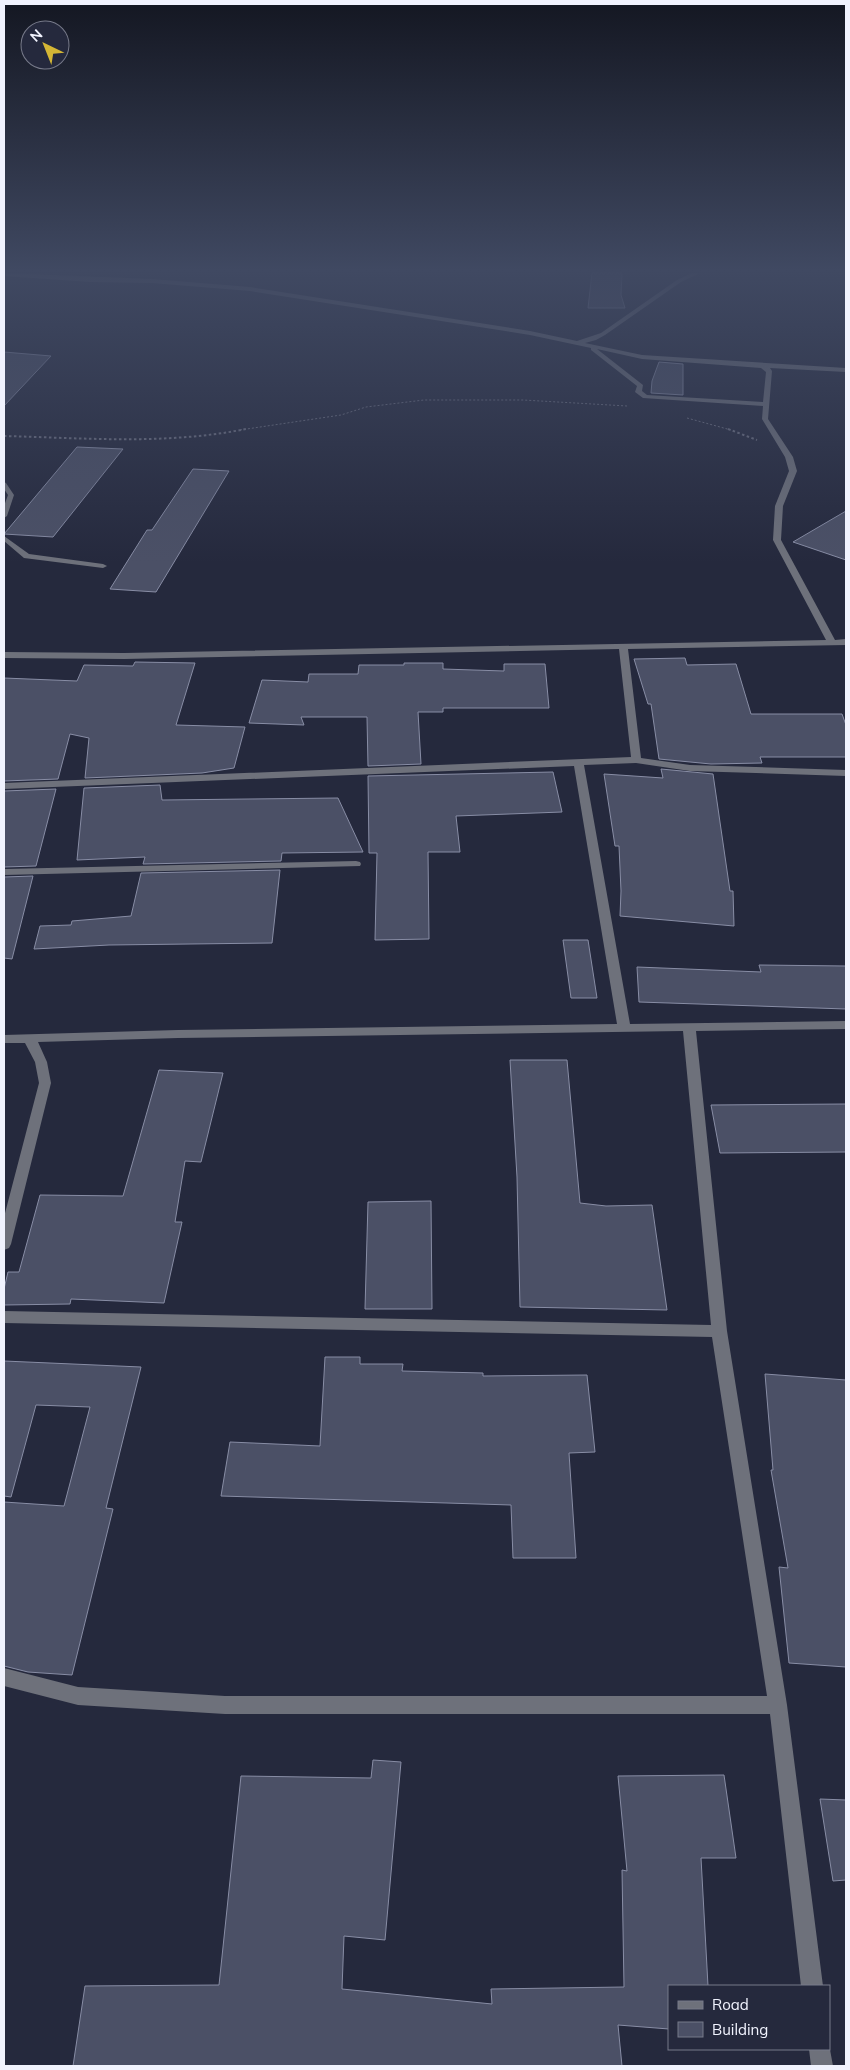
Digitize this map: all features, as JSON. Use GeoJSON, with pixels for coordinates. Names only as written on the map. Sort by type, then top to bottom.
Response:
{"type":"FeatureCollection","features":[{"type":"Feature","properties":{"kind":"street"},"geometry":{"type":"LineString","coordinates":[[619,370],[641,386],[638,392],[645,397],[766,404]]}},
{"type":"Feature","properties":{"kind":"street"},"geometry":{"type":"LineString","coordinates":[[767,370],[769,371],[765,419],[789,457],[793,470],[779,506],[777,540],[831,641]]}},
{"type":"Feature","properties":{"kind":"street"},"geometry":{"type":"LineString","coordinates":[[4,655],[142,656],[846,642]]}},
{"type":"Feature","properties":{"kind":"street"},"geometry":{"type":"LineString","coordinates":[[623,646],[636,760]]}},
{"type":"Feature","properties":{"kind":"street"},"geometry":{"type":"LineString","coordinates":[[4,786],[132,783],[373,769],[636,760],[690,768],[846,773]]}},
{"type":"Feature","properties":{"kind":"street"},"geometry":{"type":"LineString","coordinates":[[579,763],[624,1026]]}},
{"type":"Feature","properties":{"kind":"street"},"geometry":{"type":"LineString","coordinates":[[4,872],[356,864]]}},
{"type":"Feature","properties":{"kind":"street"},"geometry":{"type":"LineString","coordinates":[[4,1039],[624,1026],[846,1025]]}},
{"type":"Feature","properties":{"kind":"street"},"geometry":{"type":"LineString","coordinates":[[689,1027],[719,1331],[778,1705],[812,1985]]}},
{"type":"Feature","properties":{"kind":"street"},"geometry":{"type":"LineString","coordinates":[[4,1244],[45,1083],[41,1062],[30,1039]]}},
{"type":"Feature","properties":{"kind":"street"},"geometry":{"type":"LineString","coordinates":[[4,1317],[719,1331]]}},
{"type":"Feature","properties":{"kind":"street"},"geometry":{"type":"LineString","coordinates":[[4,1677],[78,1696],[225,1705],[778,1705]]}},
{"type":"Feature","properties":{"kind":"street"},"geometry":{"type":"LineString","coordinates":[[820,2050],[822,2066]]}},
{"type":"Feature","properties":{"kind":"lane"},"geometry":{"type":"LineString","coordinates":[[4,484],[11,495],[4,516]]}},
{"type":"Feature","properties":{"kind":"lane"},"geometry":{"type":"LineString","coordinates":[[4,538],[27,556],[103,566]]}},
{"type":"Feature","properties":{"kind":"path"},"geometry":{"type":"LineString","coordinates":[[4,436],[152,439],[214,435],[259,426],[341,415],[366,407],[424,400],[523,400],[605,403],[631,406]]}},
{"type":"Feature","properties":{"kind":"path"},"geometry":{"type":"LineString","coordinates":[[682,417],[719,425],[758,440],[789,457]]}},
{"type":"Feature","properties":{"kind":"building"},"geometry":{"type":"Polygon","coordinates":[[[4,370],[38,370],[4,406],[4,370]]]}},
{"type":"Feature","properties":{"kind":"building"},"geometry":{"type":"Polygon","coordinates":[[[656,370],[683,370],[683,395],[651,393],[652,381],[656,370]]]}},
{"type":"Feature","properties":{"kind":"building"},"geometry":{"type":"Polygon","coordinates":[[[77,447],[123,449],[53,537],[4,534],[77,447]]]}},
{"type":"Feature","properties":{"kind":"building"},"geometry":{"type":"Polygon","coordinates":[[[193,469],[229,471],[156,592],[110,589],[147,530],[152,530],[193,469]]]}},
{"type":"Feature","properties":{"kind":"building"},"geometry":{"type":"Polygon","coordinates":[[[846,511],[846,560],[793,542],[846,511]]]}},
{"type":"Feature","properties":{"kind":"building"},"geometry":{"type":"Polygon","coordinates":[[[685,658],[687,665],[736,664],[751,714],[842,714],[846,725],[846,757],[760,757],[762,763],[711,764],[659,759],[651,704],[648,704],[634,659],[685,658]]]}},
{"type":"Feature","properties":{"kind":"building"},"geometry":{"type":"Polygon","coordinates":[[[135,662],[195,663],[176,725],[245,727],[234,768],[202,773],[85,778],[89,738],[70,734],[58,779],[4,781],[4,678],[77,681],[84,665],[133,666],[135,662]]]}},
{"type":"Feature","properties":{"kind":"building"},"geometry":{"type":"Polygon","coordinates":[[[404,663],[443,663],[443,669],[504,671],[504,664],[545,664],[549,708],[443,708],[443,712],[418,712],[421,764],[368,766],[367,717],[301,717],[304,725],[249,723],[262,680],[308,682],[309,674],[358,674],[359,665],[404,665],[404,663]]]}},
{"type":"Feature","properties":{"kind":"building"},"geometry":{"type":"Polygon","coordinates":[[[661,769],[713,774],[730,891],[733,891],[734,926],[620,916],[619,846],[615,846],[604,774],[663,778],[661,769]]]}},
{"type":"Feature","properties":{"kind":"building"},"geometry":{"type":"Polygon","coordinates":[[[553,772],[562,812],[456,816],[460,852],[428,852],[429,939],[375,940],[377,853],[369,853],[368,776],[553,772]]]}},
{"type":"Feature","properties":{"kind":"building"},"geometry":{"type":"Polygon","coordinates":[[[160,785],[162,800],[338,798],[363,852],[282,853],[281,861],[143,864],[145,857],[77,860],[84,788],[160,785]]]}},
{"type":"Feature","properties":{"kind":"building"},"geometry":{"type":"Polygon","coordinates":[[[56,789],[36,866],[4,867],[4,791],[56,789]]]}},
{"type":"Feature","properties":{"kind":"building"},"geometry":{"type":"Polygon","coordinates":[[[280,870],[272,943],[109,945],[34,949],[40,926],[71,925],[72,921],[131,916],[141,873],[280,870]]]}},
{"type":"Feature","properties":{"kind":"building"},"geometry":{"type":"Polygon","coordinates":[[[33,876],[12,959],[4,958],[4,877],[33,876]]]}},
{"type":"Feature","properties":{"kind":"building"},"geometry":{"type":"Polygon","coordinates":[[[563,940],[588,940],[597,998],[571,998],[563,940]]]}},
{"type":"Feature","properties":{"kind":"building"},"geometry":{"type":"Polygon","coordinates":[[[759,965],[846,966],[846,1009],[639,1002],[637,967],[761,972],[759,965]]]}},
{"type":"Feature","properties":{"kind":"building"},"geometry":{"type":"Polygon","coordinates":[[[510,1060],[567,1060],[580,1203],[606,1206],[652,1205],[667,1310],[520,1307],[517,1177],[510,1060]]]}},
{"type":"Feature","properties":{"kind":"building"},"geometry":{"type":"Polygon","coordinates":[[[159,1070],[223,1073],[201,1162],[185,1161],[175,1222],[182,1222],[164,1303],[71,1299],[70,1304],[4,1305],[4,1289],[8,1272],[19,1272],[40,1195],[123,1196],[159,1070]]]}},
{"type":"Feature","properties":{"kind":"building"},"geometry":{"type":"Polygon","coordinates":[[[846,1104],[846,1152],[720,1153],[711,1105],[846,1104]]]}},
{"type":"Feature","properties":{"kind":"building"},"geometry":{"type":"Polygon","coordinates":[[[431,1201],[432,1309],[365,1309],[368,1202],[431,1201]]]}},
{"type":"Feature","properties":{"kind":"building"},"geometry":{"type":"Polygon","coordinates":[[[325,1357],[360,1357],[360,1364],[403,1364],[402,1371],[483,1373],[483,1376],[587,1375],[595,1452],[569,1453],[576,1558],[513,1558],[511,1505],[221,1496],[230,1442],[320,1446],[325,1357]]]}},
{"type":"Feature","properties":{"kind":"building"},"geometry":{"type":"Polygon","coordinates":[[[4,1361],[141,1367],[106,1508],[113,1509],[72,1675],[28,1672],[4,1666],[4,1502],[64,1506],[90,1407],[36,1405],[11,1497],[4,1496],[4,1361]]]}},
{"type":"Feature","properties":{"kind":"building"},"geometry":{"type":"Polygon","coordinates":[[[765,1374],[846,1380],[846,1667],[789,1663],[779,1567],[788,1568],[771,1470],[773,1470],[765,1374]]]}},
{"type":"Feature","properties":{"kind":"building"},"geometry":{"type":"Polygon","coordinates":[[[373,1760],[401,1762],[385,1940],[344,1936],[342,1989],[492,2004],[491,1989],[624,1987],[622,1870],[627,1871],[618,1776],[724,1775],[736,1858],[701,1858],[708,1985],[668,1985],[668,2029],[618,2025],[622,2066],[73,2066],[85,1986],[219,1985],[241,1776],[371,1778],[373,1760]]]}},
{"type":"Feature","properties":{"kind":"building"},"geometry":{"type":"Polygon","coordinates":[[[820,1799],[846,1800],[846,1880],[833,1881],[820,1799]]]}}]}
